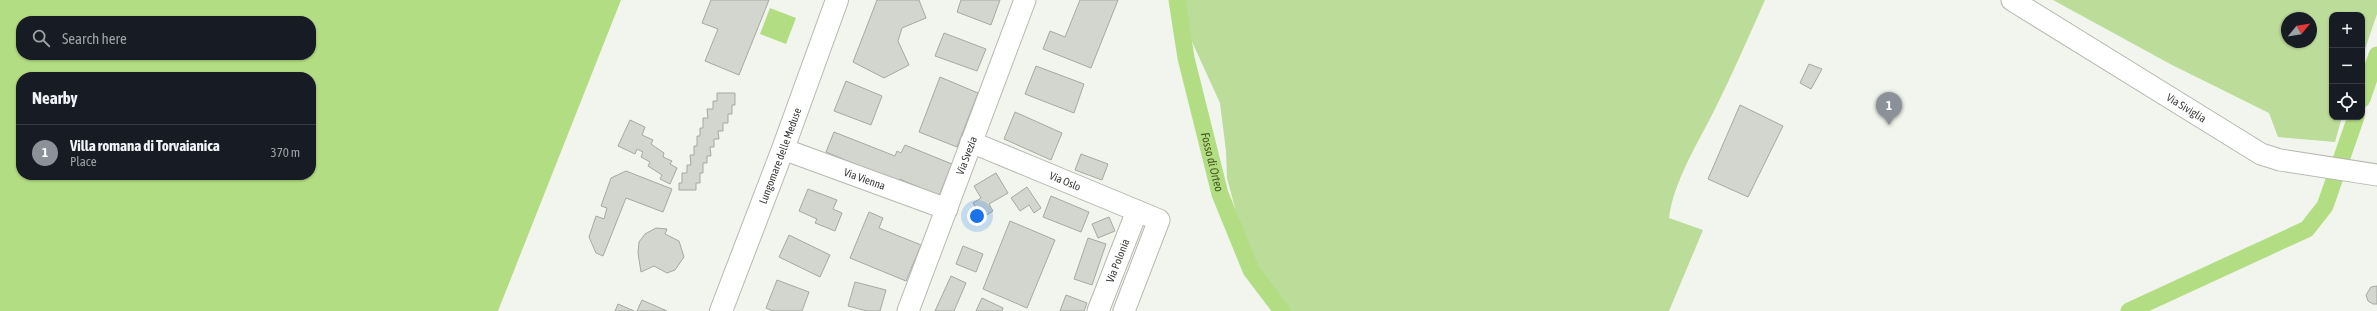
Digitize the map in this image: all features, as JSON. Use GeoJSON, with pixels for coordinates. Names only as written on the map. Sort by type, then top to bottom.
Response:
{"type":"FeatureCollection","features":[{"type":"Feature","properties":{"kind":"main road","name":"Lungomare delle Meduse"},"geometry":{"type":"LineString","coordinates":[[720,311],[783,149],[837,0]]}},
{"type":"Feature","properties":{"kind":"street","name":"Via Svezia"},"geometry":{"type":"LineString","coordinates":[[908,311],[1025,0]]}},
{"type":"Feature","properties":{"kind":"street","name":"Via Siviglia"},"geometry":{"type":"LineString","coordinates":[[2012,0],[2249,148],[2280,160],[2377,175]]}},
{"type":"Feature","properties":{"kind":"street","name":"Via Oslo"},"geometry":{"type":"LineString","coordinates":[[971,142],[1159,220],[1124,311]]}},
{"type":"Feature","properties":{"kind":"street","name":"Via Vienna"},"geometry":{"type":"LineString","coordinates":[[783,149],[946,209]]}},
{"type":"Feature","properties":{"kind":"street","name":"Via Polonia"},"geometry":{"type":"LineString","coordinates":[[1098,311],[1137,211]]}},
{"type":"Feature","properties":{"kind":"shaded area"},"geometry":{"type":"Polygon","coordinates":[[[0,0],[621,0],[498,311],[0,311],[0,0]]]}},
{"type":"Feature","properties":{"kind":"shaded area"},"geometry":{"type":"Polygon","coordinates":[[[1173,0],[1765,0],[1728,82],[1681,176],[1671,204],[1669,218],[1703,230],[1669,311],[1288,311],[1263,278],[1243,238],[1227,178],[1226,151],[1220,103],[1173,0]]]}},
{"type":"Feature","properties":{"kind":"shaded area"},"geometry":{"type":"Polygon","coordinates":[[[2053,0],[2377,0],[2377,14],[2365,49],[2365,12],[2329,12],[2329,120],[2341,120],[2335,142],[2278,137],[2269,113],[2172,65],[2053,0]]]}},
{"type":"Feature","properties":{"kind":"shaded area"},"geometry":{"type":"Polygon","coordinates":[[[770,8],[796,18],[786,44],[760,34],[770,8]]]}},
{"type":"Feature","properties":{"kind":"building"},"geometry":{"type":"Polygon","coordinates":[[[711,0],[769,0],[739,75],[705,61],[718,29],[702,23],[711,0]]]}},
{"type":"Feature","properties":{"kind":"building"},"geometry":{"type":"Polygon","coordinates":[[[877,0],[919,0],[926,18],[902,28],[898,41],[909,65],[884,78],[853,62],[877,0]]]}},
{"type":"Feature","properties":{"kind":"building"},"geometry":{"type":"Polygon","coordinates":[[[961,0],[1000,0],[991,25],[957,12],[961,0]]]}},
{"type":"Feature","properties":{"kind":"building"},"geometry":{"type":"Polygon","coordinates":[[[1080,0],[1118,0],[1091,68],[1043,49],[1050,31],[1065,37],[1080,0]]]}},
{"type":"Feature","properties":{"kind":"building"},"geometry":{"type":"Polygon","coordinates":[[[944,33],[986,49],[977,71],[935,56],[944,33]]]}},
{"type":"Feature","properties":{"kind":"building"},"geometry":{"type":"Polygon","coordinates":[[[1809,64],[1822,69],[1811,89],[1800,83],[1809,64]]]}},
{"type":"Feature","properties":{"kind":"building"},"geometry":{"type":"Polygon","coordinates":[[[1036,66],[1084,84],[1074,113],[1025,94],[1036,66]]]}},
{"type":"Feature","properties":{"kind":"building"},"geometry":{"type":"Polygon","coordinates":[[[940,77],[978,93],[957,147],[919,132],[940,77]]]}},
{"type":"Feature","properties":{"kind":"building"},"geometry":{"type":"Polygon","coordinates":[[[846,81],[882,96],[871,125],[834,111],[846,81]]]}},
{"type":"Feature","properties":{"kind":"building"},"geometry":{"type":"Polygon","coordinates":[[[717,93],[735,93],[735,105],[732,105],[732,114],[728,114],[728,123],[723,123],[723,131],[718,131],[719,139],[714,139],[714,147],[710,147],[711,156],[707,156],[707,163],[703,163],[703,173],[700,173],[700,183],[696,183],[696,190],[679,190],[679,183],[682,183],[682,173],[687,173],[687,165],[691,165],[690,155],[694,155],[694,146],[697,146],[697,136],[700,136],[700,128],[703,128],[703,118],[708,118],[707,109],[713,109],[713,101],[717,101],[717,93]]]}},
{"type":"Feature","properties":{"kind":"building"},"geometry":{"type":"Polygon","coordinates":[[[1740,105],[1783,126],[1748,197],[1708,179],[1740,105]]]}},
{"type":"Feature","properties":{"kind":"building"},"geometry":{"type":"Polygon","coordinates":[[[1015,112],[1062,133],[1051,160],[1004,139],[1015,112]]]}},
{"type":"Feature","properties":{"kind":"building"},"geometry":{"type":"Polygon","coordinates":[[[630,120],[645,127],[642,135],[653,140],[651,144],[664,153],[663,157],[672,161],[670,164],[677,168],[670,184],[660,179],[662,175],[648,166],[650,162],[641,157],[643,152],[637,149],[635,154],[618,146],[630,120]]]}},
{"type":"Feature","properties":{"kind":"building"},"geometry":{"type":"Polygon","coordinates":[[[834,132],[895,156],[897,151],[901,153],[905,145],[952,164],[939,196],[900,179],[898,182],[826,152],[834,132]]]}},
{"type":"Feature","properties":{"kind":"building"},"geometry":{"type":"Polygon","coordinates":[[[1081,154],[1108,164],[1102,180],[1075,170],[1081,154]]]}},
{"type":"Feature","properties":{"kind":"building"},"geometry":{"type":"Polygon","coordinates":[[[626,171],[672,189],[663,212],[626,198],[603,256],[596,253],[589,237],[596,216],[604,219],[607,208],[601,206],[611,178],[626,171]]]}},
{"type":"Feature","properties":{"kind":"building"},"geometry":{"type":"Polygon","coordinates":[[[996,173],[1008,193],[989,204],[993,211],[982,218],[973,203],[981,198],[974,186],[996,173]]]}},
{"type":"Feature","properties":{"kind":"building"},"geometry":{"type":"Polygon","coordinates":[[[1027,187],[1041,208],[1034,213],[1029,205],[1020,211],[1011,198],[1027,187]]]}},
{"type":"Feature","properties":{"kind":"building"},"geometry":{"type":"Polygon","coordinates":[[[808,189],[837,200],[833,209],[842,213],[835,231],[815,223],[817,219],[799,211],[808,189]]]}},
{"type":"Feature","properties":{"kind":"building"},"geometry":{"type":"Polygon","coordinates":[[[1051,196],[1089,212],[1081,232],[1043,217],[1051,196]]]}},
{"type":"Feature","properties":{"kind":"building"},"geometry":{"type":"Polygon","coordinates":[[[869,212],[883,218],[879,228],[921,245],[906,281],[850,258],[869,212]]]}},
{"type":"Feature","properties":{"kind":"building"},"geometry":{"type":"Polygon","coordinates":[[[1109,217],[1115,231],[1098,238],[1092,224],[1109,217]]]}},
{"type":"Feature","properties":{"kind":"building"},"geometry":{"type":"Polygon","coordinates":[[[1010,221],[1055,240],[1027,308],[983,289],[1010,221]]]}},
{"type":"Feature","properties":{"kind":"building"},"geometry":{"type":"Polygon","coordinates":[[[656,228],[667,229],[665,234],[679,241],[684,257],[675,270],[667,273],[654,266],[641,272],[638,253],[639,242],[645,234],[656,228]]]}},
{"type":"Feature","properties":{"kind":"building"},"geometry":{"type":"Polygon","coordinates":[[[789,235],[830,255],[820,277],[779,257],[789,235]]]}},
{"type":"Feature","properties":{"kind":"building"},"geometry":{"type":"Polygon","coordinates":[[[1088,238],[1106,244],[1092,285],[1074,279],[1088,238]]]}},
{"type":"Feature","properties":{"kind":"building"},"geometry":{"type":"Polygon","coordinates":[[[963,246],[983,254],[976,272],[956,264],[963,246]]]}},
{"type":"Feature","properties":{"kind":"building"},"geometry":{"type":"Polygon","coordinates":[[[951,276],[966,283],[954,311],[935,311],[951,276]]]}},
{"type":"Feature","properties":{"kind":"building"},"geometry":{"type":"Polygon","coordinates":[[[777,280],[809,292],[802,311],[773,311],[766,308],[777,280]]]}},
{"type":"Feature","properties":{"kind":"building"},"geometry":{"type":"Polygon","coordinates":[[[855,282],[886,290],[880,311],[867,311],[848,306],[855,282]]]}},
{"type":"Feature","properties":{"kind":"building"},"geometry":{"type":"Polygon","coordinates":[[[2377,286],[2377,304],[2373,304],[2368,301],[2366,295],[2371,287],[2377,286]]]}},
{"type":"Feature","properties":{"kind":"building"},"geometry":{"type":"Polygon","coordinates":[[[1066,295],[1087,303],[1084,311],[1060,311],[1066,295]]]}},
{"type":"Feature","properties":{"kind":"building"},"geometry":{"type":"Polygon","coordinates":[[[982,298],[1003,308],[1002,311],[976,311],[982,298]]]}},
{"type":"Feature","properties":{"kind":"building"},"geometry":{"type":"Polygon","coordinates":[[[642,300],[667,311],[637,311],[642,300]]]}},
{"type":"Feature","properties":{"kind":"building"},"geometry":{"type":"Polygon","coordinates":[[[618,304],[634,311],[615,311],[618,304]]]}},
{"type":"Feature","properties":{"kind":"waterway","name":"Fosso di Orteo"},"geometry":{"type":"LineString","coordinates":[[1177,0],[1186,58],[1220,194],[1251,270],[1282,311]]}},
{"type":"Feature","properties":{"kind":"waterway"},"geometry":{"type":"LineString","coordinates":[[2365,90],[2377,55]]}},
{"type":"Feature","properties":{"kind":"waterway"},"geometry":{"type":"LineString","coordinates":[[2129,311],[2307,229],[2325,206],[2355,120]]}},
{"type":"Feature","properties":{"kind":"place","name":"Villa romana di Torvaianica"},"geometry":{"type":"Point","coordinates":[1889,125]}}]}
